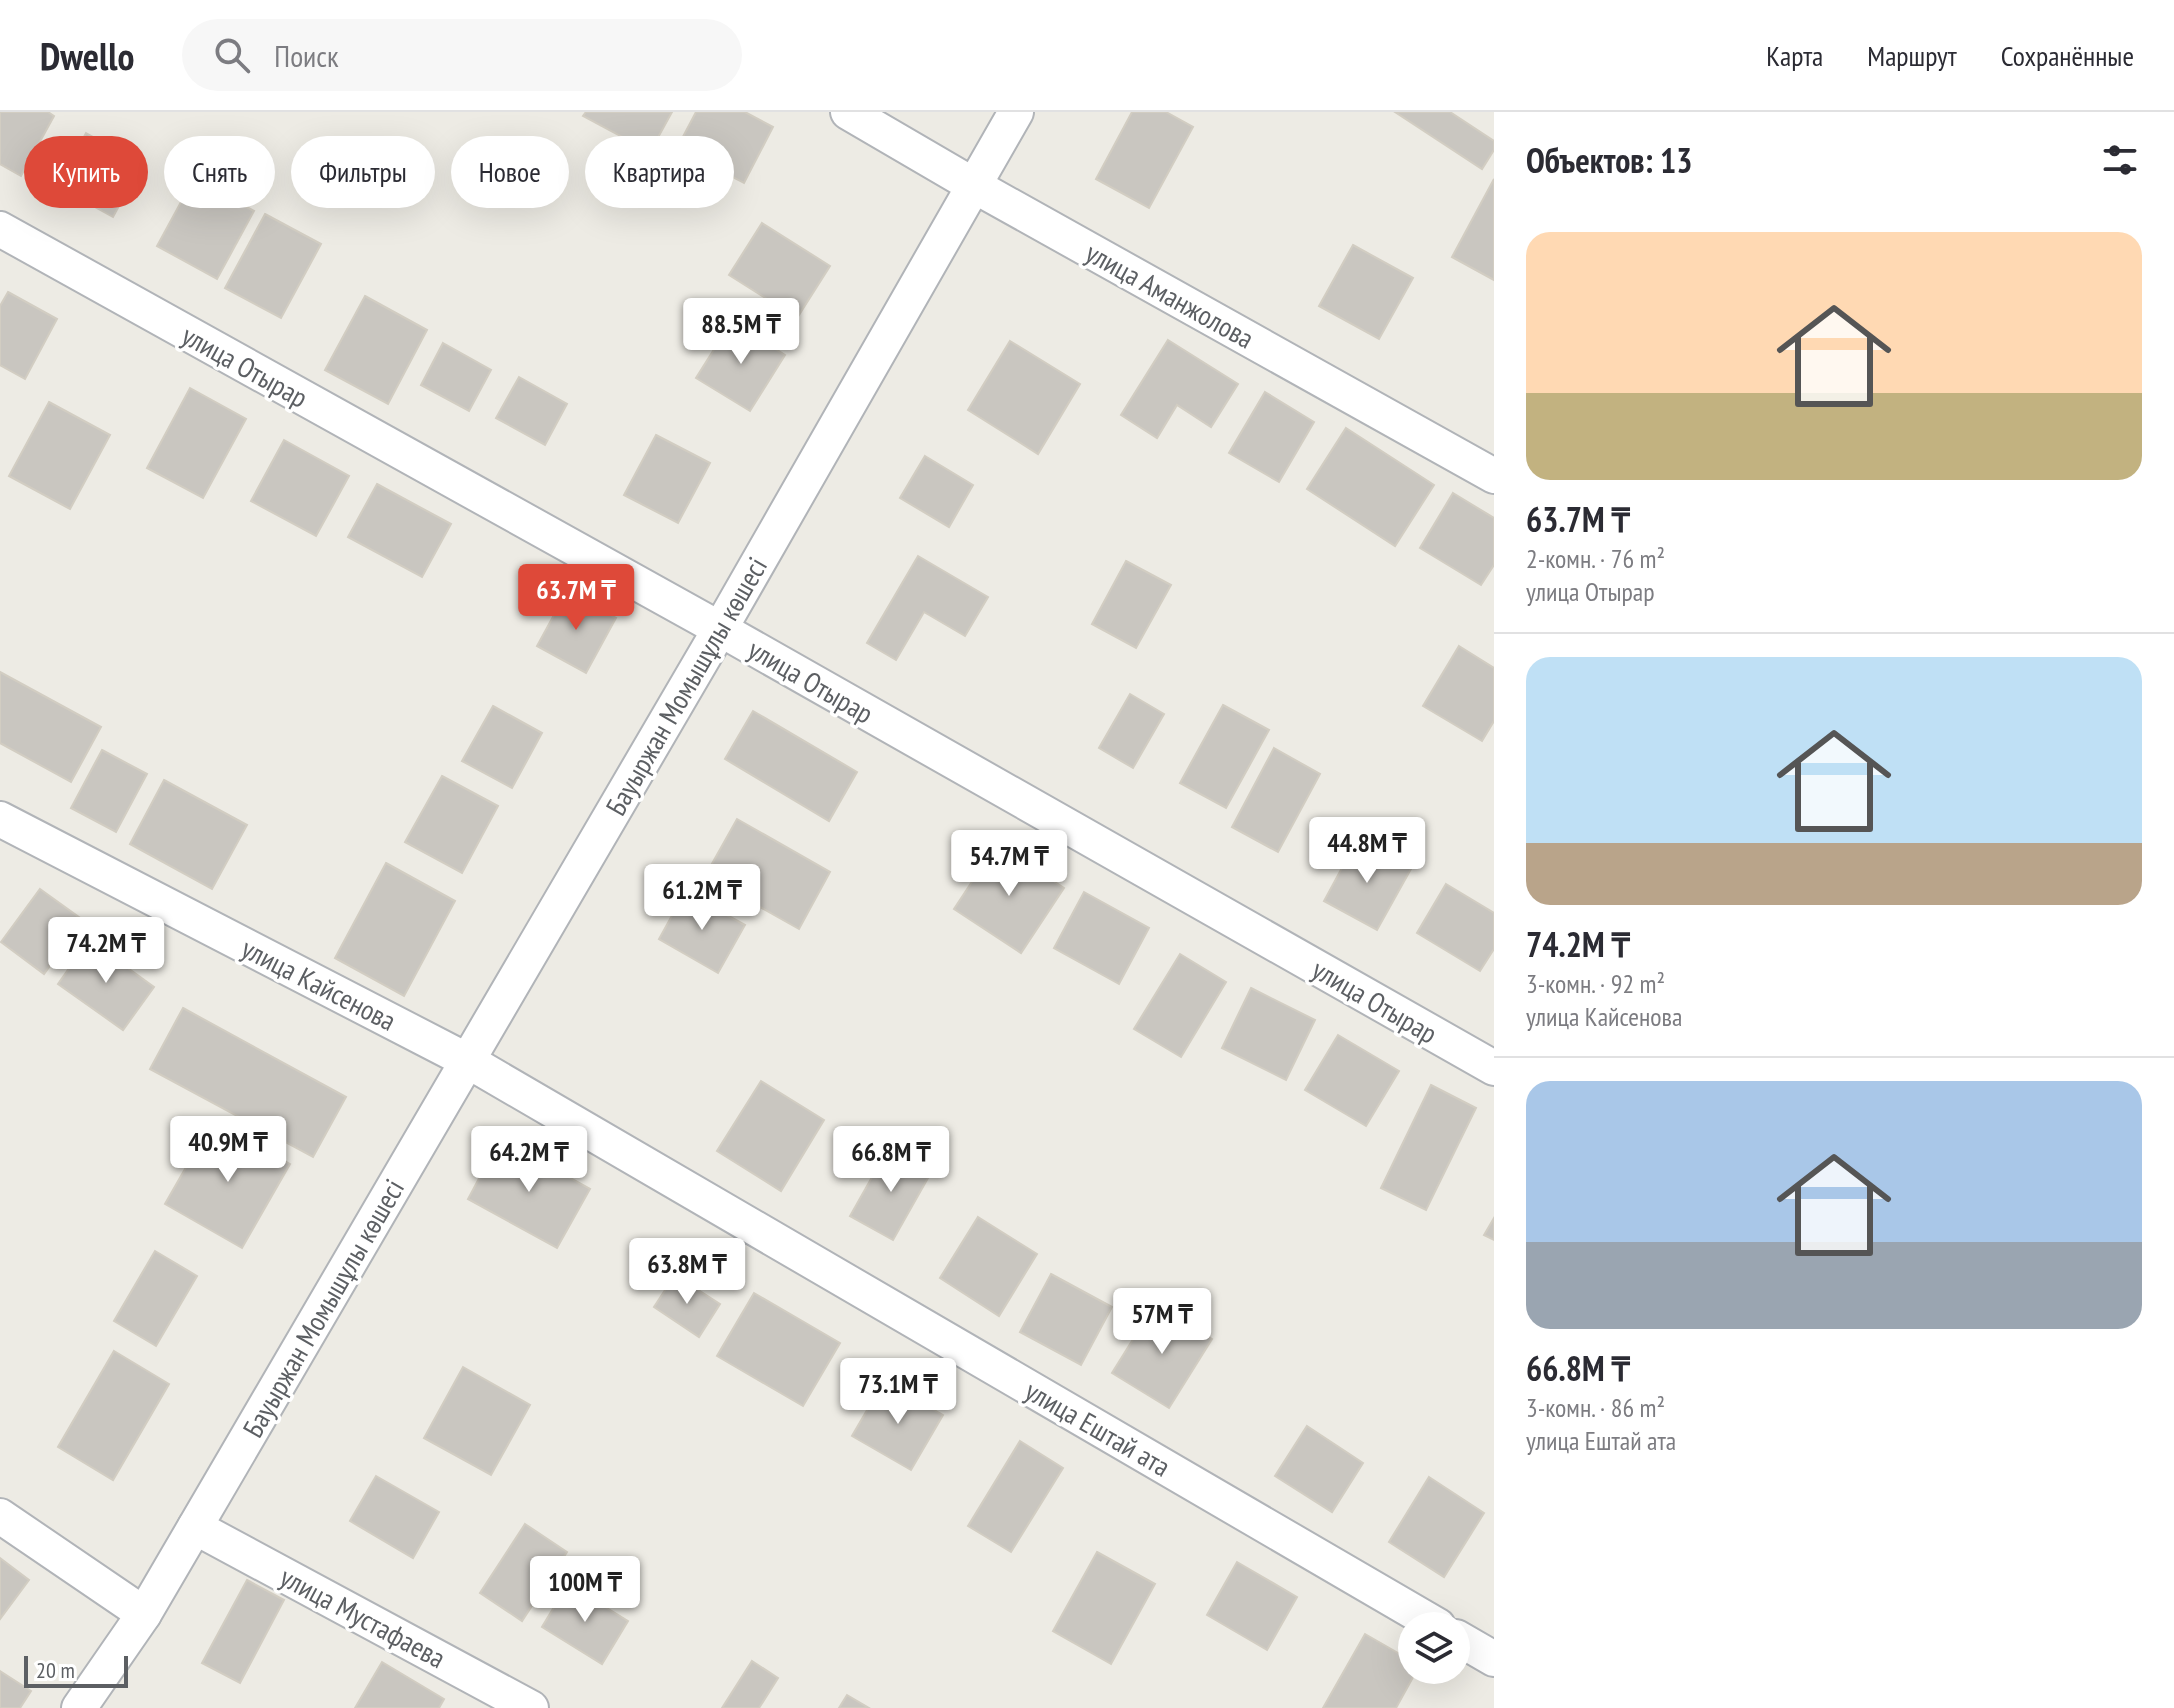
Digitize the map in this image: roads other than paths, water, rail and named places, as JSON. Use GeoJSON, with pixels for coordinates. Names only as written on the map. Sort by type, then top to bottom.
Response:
{"type":"FeatureCollection","features":[{"type":"Feature","properties":{"kind":"street","name":"улица Аманжолова"},"geometry":{"type":"LineString","coordinates":[[848,112],[1494,476]]}},
{"type":"Feature","properties":{"kind":"street","name":"Бауыржан Момышұлы көшесі"},"geometry":{"type":"LineString","coordinates":[[79,1708],[144,1614],[720,629],[1016,112]]}},
{"type":"Feature","properties":{"kind":"street","name":"улица Отырар"},"geometry":{"type":"LineString","coordinates":[[0,229],[720,629],[1494,1068]]}},
{"type":"Feature","properties":{"kind":"street","name":"улица Кайсенова"},"geometry":{"type":"LineString","coordinates":[[0,819],[468,1061]]}},
{"type":"Feature","properties":{"kind":"street","name":"улица Ештай ата"},"geometry":{"type":"LineString","coordinates":[[468,1061],[1414,1612]]}},
{"type":"Feature","properties":{"kind":"street"},"geometry":{"type":"LineString","coordinates":[[0,1516],[144,1614]]}},
{"type":"Feature","properties":{"kind":"street","name":"улица Мустафаева"},"geometry":{"type":"LineString","coordinates":[[195,1527],[531,1708]]}},
{"type":"Feature","properties":{"kind":"street"},"geometry":{"type":"LineString","coordinates":[[1470,1645],[1494,1659]]}}]}
